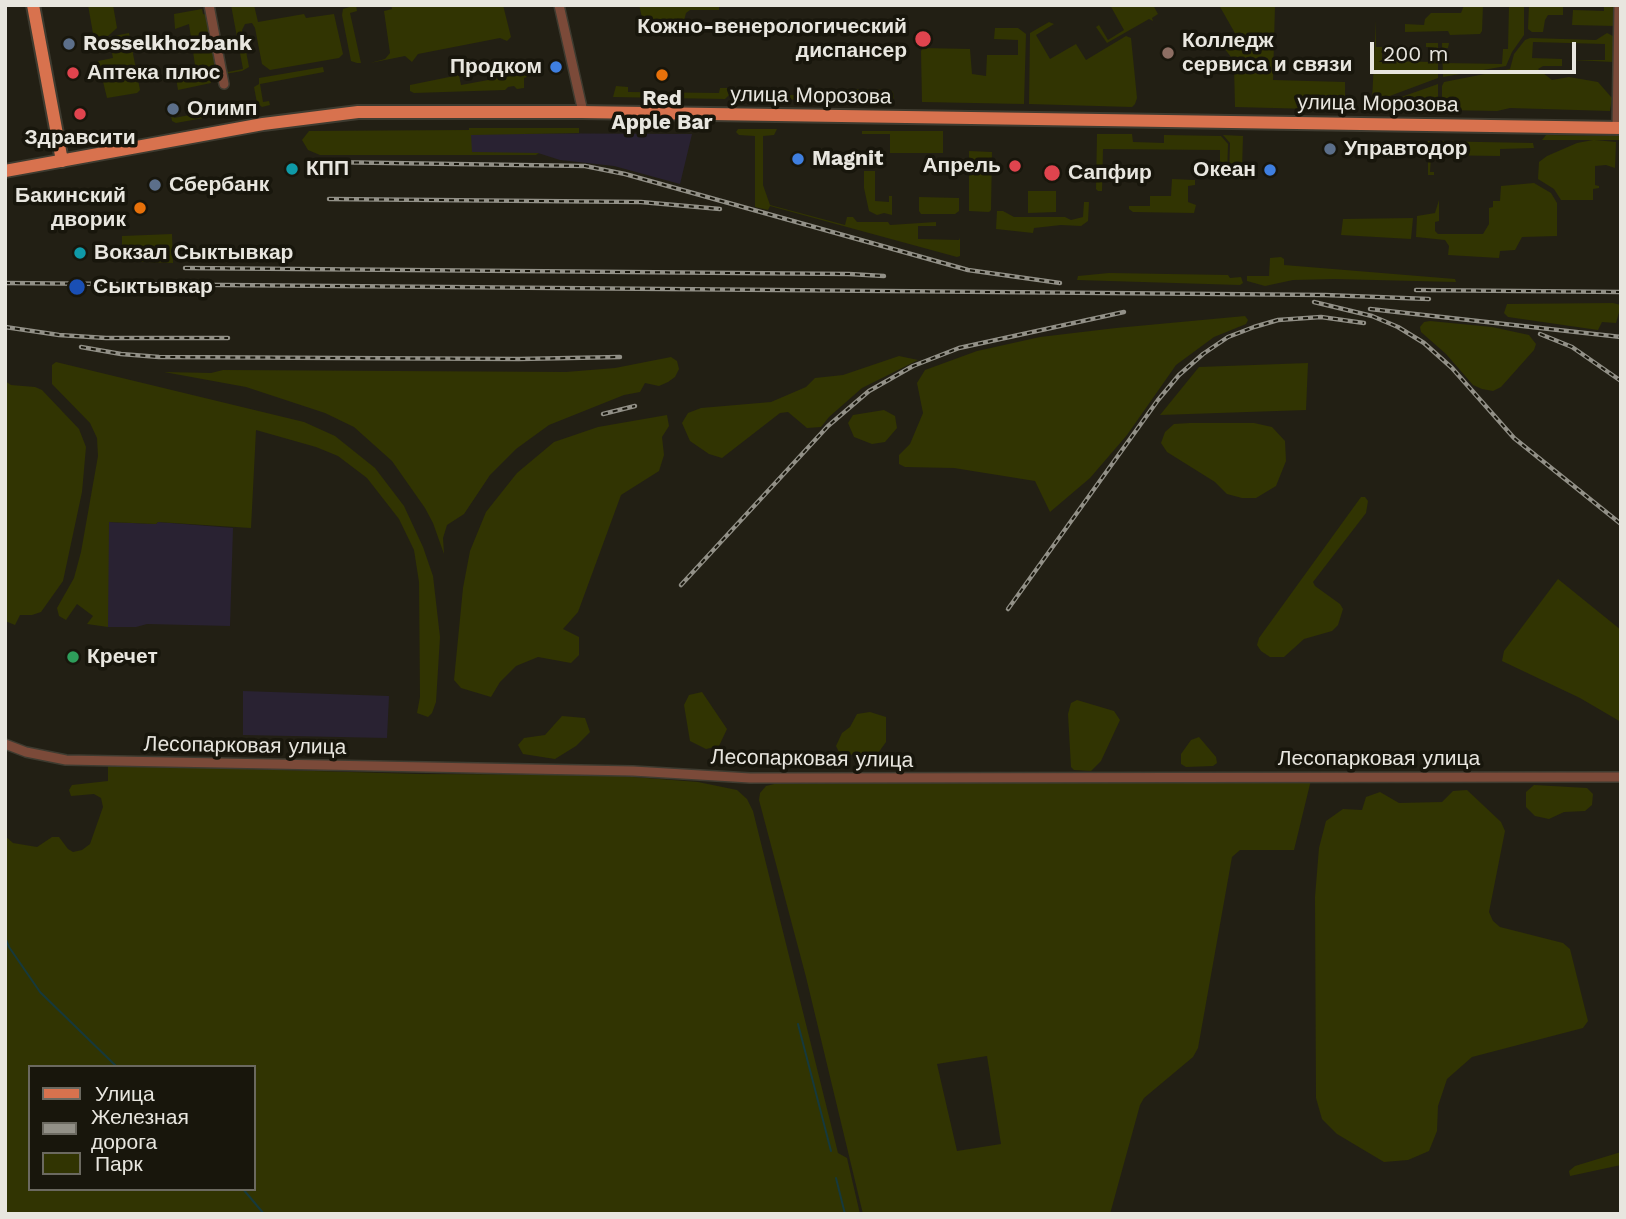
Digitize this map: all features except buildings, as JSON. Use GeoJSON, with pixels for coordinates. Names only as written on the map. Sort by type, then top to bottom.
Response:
{"type":"FeatureCollection","features":[{"type":"Feature","properties":{"kind":"main road"},"geometry":{"type":"LineString","coordinates":[[33,5],[62,161]]}},
{"type":"Feature","properties":{"kind":"main road","name":"улица Морозова"},"geometry":{"type":"LineString","coordinates":[[5,171],[263,124],[344,114],[583,112],[1619,128]]}},
{"type":"Feature","properties":{"kind":"street"},"geometry":{"type":"LineString","coordinates":[[209,5],[224,84]]}},
{"type":"Feature","properties":{"kind":"street"},"geometry":{"type":"LineString","coordinates":[[559,5],[583,112]]}},
{"type":"Feature","properties":{"kind":"street"},"geometry":{"type":"LineString","coordinates":[[1619,5],[1619,128]]}},
{"type":"Feature","properties":{"kind":"street","name":"Лесопарковая улица"},"geometry":{"type":"LineString","coordinates":[[5,744],[26,752],[66,760],[633,771],[750,778],[1621,777]]}},
{"type":"Feature","properties":{"kind":"shaded area"},"geometry":{"type":"Polygon","coordinates":[[[469,133],[692,134],[680,184],[614,166],[560,160],[538,153],[469,154],[469,133]]]}},
{"type":"Feature","properties":{"kind":"shaded area"},"geometry":{"type":"Polygon","coordinates":[[[108,522],[158,522],[233,528],[230,626],[147,624],[136,627],[108,627],[108,522]]]}},
{"type":"Feature","properties":{"kind":"shaded area"},"geometry":{"type":"Polygon","coordinates":[[[243,691],[389,696],[387,738],[243,735],[243,691]]]}},
{"type":"Feature","properties":{"kind":"green space"},"geometry":{"type":"Polygon","coordinates":[[[88,5],[113,5],[117,28],[108,36],[94,39],[88,5]]]}},
{"type":"Feature","properties":{"kind":"green space"},"geometry":{"type":"Polygon","coordinates":[[[231,5],[254,5],[258,22],[304,14],[306,18],[334,14],[343,54],[339,58],[270,70],[262,64],[255,28],[252,23],[245,24],[242,30],[249,67],[242,71],[225,74],[223,64],[226,64],[228,72],[243,69],[231,5]]]}},
{"type":"Feature","properties":{"kind":"green space"},"geometry":{"type":"Polygon","coordinates":[[[356,5],[357,11],[350,13],[361,63],[351,61],[342,15],[343,9],[356,5]]]}},
{"type":"Feature","properties":{"kind":"green space"},"geometry":{"type":"Polygon","coordinates":[[[391,5],[503,5],[511,37],[507,41],[500,38],[418,54],[412,62],[405,56],[370,63],[385,59],[390,53],[384,11],[392,9],[391,5]]]}},
{"type":"Feature","properties":{"kind":"green space"},"geometry":{"type":"Polygon","coordinates":[[[639,5],[719,5],[719,10],[690,10],[686,13],[682,29],[645,30],[639,5]]]}},
{"type":"Feature","properties":{"kind":"green space"},"geometry":{"type":"Polygon","coordinates":[[[1110,5],[1153,5],[1158,14],[1152,18],[1153,21],[1149,19],[1107,43],[1096,27],[1099,25],[1108,40],[1124,30],[1110,5]]]}},
{"type":"Feature","properties":{"kind":"green space"},"geometry":{"type":"Polygon","coordinates":[[[1219,5],[1275,5],[1273,80],[1345,82],[1345,96],[1312,109],[1235,107],[1234,65],[1221,44],[1236,35],[1219,5]]]}},
{"type":"Feature","properties":{"kind":"green space"},"geometry":{"type":"Polygon","coordinates":[[[1464,5],[1483,5],[1480,34],[1450,35],[1448,31],[1405,32],[1405,24],[1424,25],[1425,19],[1431,13],[1461,13],[1464,5]]]}},
{"type":"Feature","properties":{"kind":"green space"},"geometry":{"type":"Polygon","coordinates":[[[1509,5],[1524,5],[1524,35],[1506,66],[1443,77],[1442,43],[1449,43],[1448,48],[1445,48],[1444,63],[1502,64],[1503,49],[1508,49],[1509,5]]]}},
{"type":"Feature","properties":{"kind":"green space"},"geometry":{"type":"Polygon","coordinates":[[[1529,5],[1563,5],[1563,15],[1548,15],[1543,32],[1532,32],[1528,29],[1529,5]]]}},
{"type":"Feature","properties":{"kind":"green space"},"geometry":{"type":"Polygon","coordinates":[[[1604,5],[1616,5],[1615,26],[1572,25],[1573,10],[1604,11],[1604,5]]]}},
{"type":"Feature","properties":{"kind":"green space"},"geometry":{"type":"Polygon","coordinates":[[[202,9],[203,14],[207,15],[219,72],[217,74],[210,75],[195,65],[189,24],[175,29],[174,14],[202,9]]]}},
{"type":"Feature","properties":{"kind":"green space"},"geometry":{"type":"Polygon","coordinates":[[[1376,20],[1376,47],[1382,47],[1382,61],[1435,62],[1436,48],[1426,47],[1426,43],[1438,43],[1438,78],[1387,97],[1374,105],[1372,101],[1376,20]]]}},
{"type":"Feature","properties":{"kind":"green space"},"geometry":{"type":"Polygon","coordinates":[[[1049,22],[1054,24],[1036,35],[1050,59],[1076,44],[1086,60],[1126,36],[1131,38],[1137,98],[1135,104],[1132,107],[1029,104],[1030,33],[1049,22]]]}},
{"type":"Feature","properties":{"kind":"green space"},"geometry":{"type":"Polygon","coordinates":[[[995,28],[1018,28],[1026,34],[1024,104],[922,102],[923,48],[970,49],[972,74],[986,76],[987,55],[1018,55],[1018,40],[994,39],[995,28]]]}},
{"type":"Feature","properties":{"kind":"green space"},"geometry":{"type":"Polygon","coordinates":[[[129,33],[140,90],[137,93],[107,98],[98,61],[113,58],[109,37],[129,33]]]}},
{"type":"Feature","properties":{"kind":"green space"},"geometry":{"type":"Polygon","coordinates":[[[1607,33],[1615,37],[1613,62],[1573,60],[1605,60],[1605,44],[1533,42],[1532,58],[1562,59],[1562,66],[1543,66],[1538,69],[1552,80],[1569,77],[1598,82],[1612,98],[1610,111],[1510,108],[1497,111],[1444,110],[1442,107],[1444,82],[1510,69],[1514,54],[1525,40],[1596,40],[1607,33]]]}},
{"type":"Feature","properties":{"kind":"green space"},"geometry":{"type":"Polygon","coordinates":[[[174,65],[179,65],[181,71],[195,69],[197,80],[210,79],[211,83],[178,90],[174,65]]]}},
{"type":"Feature","properties":{"kind":"green space"},"geometry":{"type":"Polygon","coordinates":[[[323,67],[324,72],[260,84],[263,102],[269,101],[270,105],[262,107],[257,103],[254,87],[259,84],[259,78],[323,67]]]}},
{"type":"Feature","properties":{"kind":"green space"},"geometry":{"type":"Polygon","coordinates":[[[526,73],[524,88],[517,89],[514,86],[505,90],[410,91],[410,85],[459,75],[461,85],[526,73]]]}},
{"type":"Feature","properties":{"kind":"green space"},"geometry":{"type":"Polygon","coordinates":[[[1438,84],[1438,107],[1435,110],[1376,109],[1390,101],[1438,84]]]}},
{"type":"Feature","properties":{"kind":"green space"},"geometry":{"type":"Polygon","coordinates":[[[616,86],[628,87],[628,92],[719,93],[720,88],[729,88],[731,93],[725,99],[613,97],[616,86]]]}},
{"type":"Feature","properties":{"kind":"green space"},"geometry":{"type":"Polygon","coordinates":[[[755,87],[760,95],[811,95],[815,89],[822,89],[824,94],[845,95],[850,89],[890,90],[894,98],[891,101],[753,99],[752,91],[755,87]]]}},
{"type":"Feature","properties":{"kind":"green space"},"geometry":{"type":"Polygon","coordinates":[[[252,103],[253,109],[176,123],[172,121],[170,110],[174,118],[252,103]]]}},
{"type":"Feature","properties":{"kind":"green space"},"geometry":{"type":"Polygon","coordinates":[[[579,128],[579,133],[471,135],[472,152],[539,153],[536,155],[320,155],[308,150],[302,140],[309,131],[579,128]]]}},
{"type":"Feature","properties":{"kind":"green space"},"geometry":{"type":"Polygon","coordinates":[[[738,129],[777,129],[774,135],[763,136],[763,185],[770,205],[845,225],[847,217],[853,217],[857,222],[888,222],[890,225],[936,222],[936,226],[918,226],[918,239],[960,238],[960,256],[770,206],[768,210],[755,207],[755,136],[739,135],[736,132],[738,129]]]}},
{"type":"Feature","properties":{"kind":"green space"},"geometry":{"type":"Polygon","coordinates":[[[862,131],[943,131],[943,153],[890,153],[890,134],[862,134],[862,131]]]}},
{"type":"Feature","properties":{"kind":"green space"},"geometry":{"type":"Polygon","coordinates":[[[1097,134],[1132,134],[1133,142],[1164,143],[1164,135],[1221,136],[1228,144],[1227,177],[1203,177],[1203,171],[1205,174],[1220,174],[1220,150],[1103,149],[1102,191],[1098,191],[1097,134]]]}},
{"type":"Feature","properties":{"kind":"green space"},"geometry":{"type":"Polygon","coordinates":[[[1223,135],[1243,136],[1242,170],[1229,176],[1230,143],[1223,135]]]}},
{"type":"Feature","properties":{"kind":"green space"},"geometry":{"type":"Polygon","coordinates":[[[1546,135],[1621,136],[1621,140],[1595,140],[1616,142],[1615,168],[1595,166],[1595,185],[1599,188],[1593,189],[1593,200],[1561,200],[1554,189],[1538,179],[1539,162],[1547,156],[1577,143],[1593,140],[1542,140],[1546,135]]]}},
{"type":"Feature","properties":{"kind":"green space"},"geometry":{"type":"Polygon","coordinates":[[[1428,141],[1533,143],[1534,148],[1500,149],[1500,156],[1431,155],[1430,172],[1434,172],[1434,175],[1428,175],[1428,141]]]}},
{"type":"Feature","properties":{"kind":"green space"},"geometry":{"type":"Polygon","coordinates":[[[969,151],[992,152],[989,212],[969,211],[969,151]]]}},
{"type":"Feature","properties":{"kind":"green space"},"geometry":{"type":"Polygon","coordinates":[[[864,171],[875,171],[875,201],[889,202],[889,196],[892,196],[892,215],[877,215],[869,211],[864,188],[864,171]]]}},
{"type":"Feature","properties":{"kind":"green space"},"geometry":{"type":"Polygon","coordinates":[[[1172,179],[1195,180],[1195,185],[1188,186],[1188,202],[1196,205],[1194,213],[1133,212],[1129,209],[1129,206],[1150,206],[1150,196],[1171,196],[1172,179]]]}},
{"type":"Feature","properties":{"kind":"green space"},"geometry":{"type":"Polygon","coordinates":[[[1534,183],[1551,193],[1557,203],[1557,236],[1522,237],[1515,250],[1500,251],[1499,258],[1448,255],[1449,246],[1445,240],[1416,237],[1417,216],[1435,213],[1439,200],[1439,221],[1435,222],[1435,231],[1438,234],[1483,234],[1489,224],[1489,208],[1493,207],[1493,201],[1500,201],[1501,186],[1534,183]]]}},
{"type":"Feature","properties":{"kind":"green space"},"geometry":{"type":"Polygon","coordinates":[[[1028,191],[1056,191],[1056,212],[1028,213],[1028,191]]]}},
{"type":"Feature","properties":{"kind":"green space"},"geometry":{"type":"Polygon","coordinates":[[[919,197],[959,198],[959,211],[955,214],[921,214],[919,197]]]}},
{"type":"Feature","properties":{"kind":"green space"},"geometry":{"type":"Polygon","coordinates":[[[1084,202],[1089,202],[1088,221],[1081,226],[1034,228],[1033,233],[996,229],[997,211],[1014,217],[1065,217],[1071,220],[1083,217],[1084,202]]]}},
{"type":"Feature","properties":{"kind":"green space"},"geometry":{"type":"Polygon","coordinates":[[[1413,218],[1411,239],[1341,235],[1343,219],[1413,218]]]}},
{"type":"Feature","properties":{"kind":"green space"},"geometry":{"type":"Polygon","coordinates":[[[172,234],[173,263],[122,261],[122,236],[172,234]]]}},
{"type":"Feature","properties":{"kind":"green space"},"geometry":{"type":"Polygon","coordinates":[[[1270,258],[1284,259],[1284,265],[1455,279],[1456,282],[1334,279],[1293,280],[1265,286],[1247,281],[1247,276],[1269,276],[1270,258]]]}},
{"type":"Feature","properties":{"kind":"green space"},"geometry":{"type":"Polygon","coordinates":[[[1109,273],[1228,275],[1230,278],[1241,277],[1243,283],[1077,280],[1078,276],[1109,273]]]}},
{"type":"Feature","properties":{"kind":"green space"},"geometry":{"type":"Polygon","coordinates":[[[1507,304],[1621,305],[1616,323],[1602,322],[1598,330],[1508,317],[1504,313],[1507,304]]]}},
{"type":"Feature","properties":{"kind":"green space"},"geometry":{"type":"Polygon","coordinates":[[[1245,316],[1248,320],[1246,324],[1214,337],[1176,365],[1127,435],[1090,478],[1050,512],[1035,481],[954,468],[905,467],[899,464],[899,455],[910,444],[923,413],[917,383],[925,370],[977,351],[1040,337],[1245,316]]]}},
{"type":"Feature","properties":{"kind":"green space"},"geometry":{"type":"Polygon","coordinates":[[[1424,322],[1492,327],[1529,335],[1536,344],[1534,350],[1501,387],[1493,391],[1482,389],[1473,385],[1446,354],[1421,332],[1420,327],[1424,322]]]}},
{"type":"Feature","properties":{"kind":"green space"},"geometry":{"type":"Polygon","coordinates":[[[899,356],[918,360],[862,388],[821,427],[807,428],[788,412],[780,413],[722,458],[709,454],[690,441],[682,423],[688,413],[701,408],[771,402],[806,387],[815,378],[843,375],[899,356]]]}},
{"type":"Feature","properties":{"kind":"green space"},"geometry":{"type":"Polygon","coordinates":[[[671,357],[677,361],[679,369],[675,377],[668,382],[659,386],[645,383],[640,392],[624,395],[549,425],[516,449],[490,475],[464,514],[447,525],[443,538],[444,554],[425,508],[392,461],[354,427],[325,413],[246,387],[164,372],[566,372],[615,368],[671,357]]]}},
{"type":"Feature","properties":{"kind":"green space"},"geometry":{"type":"Polygon","coordinates":[[[56,362],[304,422],[335,436],[375,468],[404,506],[433,576],[440,637],[436,702],[432,713],[428,717],[417,713],[420,697],[419,582],[414,550],[399,519],[367,478],[338,456],[256,430],[251,528],[109,522],[108,627],[87,624],[93,616],[77,604],[66,620],[59,616],[57,608],[74,578],[81,552],[98,456],[97,438],[90,423],[52,384],[52,365],[56,362]]]}},
{"type":"Feature","properties":{"kind":"green space"},"geometry":{"type":"Polygon","coordinates":[[[1308,363],[1306,410],[1160,415],[1199,367],[1308,363]]]}},
{"type":"Feature","properties":{"kind":"green space"},"geometry":{"type":"Polygon","coordinates":[[[5,381],[11,385],[42,390],[79,429],[86,447],[82,492],[63,581],[41,612],[20,615],[15,625],[5,621],[5,381]]]}},
{"type":"Feature","properties":{"kind":"green space"},"geometry":{"type":"Polygon","coordinates":[[[884,410],[895,416],[897,428],[885,442],[872,444],[854,437],[848,423],[853,415],[884,410]]]}},
{"type":"Feature","properties":{"kind":"green space"},"geometry":{"type":"Polygon","coordinates":[[[667,415],[669,426],[662,437],[664,455],[659,471],[621,495],[578,612],[563,629],[579,637],[579,655],[571,663],[538,657],[516,666],[500,682],[491,697],[461,688],[454,680],[463,588],[470,551],[486,512],[517,473],[554,442],[598,427],[667,415]]]}},
{"type":"Feature","properties":{"kind":"green space"},"geometry":{"type":"Polygon","coordinates":[[[1254,423],[1272,427],[1285,441],[1286,461],[1276,486],[1256,498],[1227,494],[1215,482],[1167,452],[1161,443],[1165,432],[1174,424],[1254,423]]]}},
{"type":"Feature","properties":{"kind":"green space"},"geometry":{"type":"Polygon","coordinates":[[[1361,497],[1368,501],[1366,513],[1313,582],[1343,609],[1338,625],[1332,631],[1304,639],[1284,657],[1270,657],[1257,645],[1259,638],[1361,497]]]}},
{"type":"Feature","properties":{"kind":"green space"},"geometry":{"type":"Polygon","coordinates":[[[1558,579],[1621,630],[1621,722],[1580,698],[1502,661],[1504,651],[1558,579]]]}},
{"type":"Feature","properties":{"kind":"green space"},"geometry":{"type":"Polygon","coordinates":[[[702,692],[727,729],[719,746],[706,749],[690,741],[684,705],[689,695],[702,692]]]}},
{"type":"Feature","properties":{"kind":"green space"},"geometry":{"type":"Polygon","coordinates":[[[1077,700],[1114,711],[1120,720],[1101,761],[1091,771],[1074,770],[1071,767],[1068,714],[1071,703],[1077,700]]]}},
{"type":"Feature","properties":{"kind":"green space"},"geometry":{"type":"Polygon","coordinates":[[[870,712],[886,717],[886,742],[876,756],[840,754],[836,746],[842,733],[850,727],[857,714],[870,712]]]}},
{"type":"Feature","properties":{"kind":"green space"},"geometry":{"type":"Polygon","coordinates":[[[562,716],[585,718],[590,732],[576,746],[555,759],[523,754],[518,745],[524,738],[545,735],[562,716]]]}},
{"type":"Feature","properties":{"kind":"green space"},"geometry":{"type":"Polygon","coordinates":[[[1199,737],[1216,757],[1217,763],[1213,766],[1186,767],[1181,764],[1181,754],[1191,740],[1199,737]]]}},
{"type":"Feature","properties":{"kind":"green space"},"geometry":{"type":"Polygon","coordinates":[[[108,765],[418,774],[607,775],[698,782],[737,790],[747,799],[753,811],[838,1153],[847,1158],[860,1214],[5,1214],[5,836],[13,843],[37,847],[52,837],[59,837],[73,852],[90,844],[103,807],[101,798],[94,794],[71,796],[69,790],[72,785],[108,781],[108,765]]]}},
{"type":"Feature","properties":{"kind":"green space"},"geometry":{"type":"Polygon","coordinates":[[[1311,780],[1294,850],[1240,850],[1232,857],[1198,1048],[1193,1057],[1144,1098],[1140,1105],[1110,1214],[863,1214],[806,977],[759,800],[760,793],[766,786],[1311,780]],[[987,1056],[937,1064],[957,1151],[1001,1144],[987,1056]]]}},
{"type":"Feature","properties":{"kind":"green space"},"geometry":{"type":"Polygon","coordinates":[[[1534,785],[1587,788],[1593,794],[1592,805],[1585,811],[1564,812],[1549,819],[1535,816],[1526,807],[1526,792],[1534,785]]]}},
{"type":"Feature","properties":{"kind":"green space"},"geometry":{"type":"Polygon","coordinates":[[[1467,790],[1501,822],[1505,831],[1489,912],[1493,921],[1500,927],[1563,943],[1570,949],[1588,1021],[1583,1028],[1472,1057],[1447,1079],[1438,1106],[1437,1131],[1429,1151],[1408,1160],[1384,1162],[1337,1134],[1322,1119],[1316,1098],[1315,897],[1319,848],[1326,821],[1343,809],[1362,810],[1366,797],[1380,792],[1399,803],[1442,802],[1453,791],[1467,790]]]}},
{"type":"Feature","properties":{"kind":"green space"},"geometry":{"type":"Polygon","coordinates":[[[1621,1152],[1621,1165],[1570,1176],[1569,1171],[1575,1166],[1621,1152]]]}},
{"type":"Feature","properties":{"kind":"waterway"},"geometry":{"type":"LineString","coordinates":[[5,937],[40,992],[115,1065]]}},
{"type":"Feature","properties":{"kind":"waterway"},"geometry":{"type":"LineString","coordinates":[[798,1024],[831,1151]]}},
{"type":"Feature","properties":{"kind":"waterway"},"geometry":{"type":"LineString","coordinates":[[836,1178],[845,1214]]}},
{"type":"Feature","properties":{"kind":"waterway"},"geometry":{"type":"LineString","coordinates":[[245,1191],[264,1214]]}},
{"type":"Feature","properties":{"kind":"railway"},"geometry":{"type":"LineString","coordinates":[[324,162],[585,166],[625,174],[968,270],[1060,283]]}},
{"type":"Feature","properties":{"kind":"railway"},"geometry":{"type":"LineString","coordinates":[[329,199],[641,202],[720,209]]}},
{"type":"Feature","properties":{"kind":"railway"},"geometry":{"type":"LineString","coordinates":[[185,268],[884,276]]}},
{"type":"Feature","properties":{"kind":"railway"},"geometry":{"type":"LineString","coordinates":[[5,283],[1325,295],[1429,299]]}},
{"type":"Feature","properties":{"kind":"railway"},"geometry":{"type":"LineString","coordinates":[[1416,290],[1621,292]]}},
{"type":"Feature","properties":{"kind":"railway"},"geometry":{"type":"LineString","coordinates":[[1314,302],[1372,316],[1398,327],[1424,343],[1452,368],[1514,438],[1621,524]]}},
{"type":"Feature","properties":{"kind":"railway"},"geometry":{"type":"LineString","coordinates":[[1370,309],[1621,337]]}},
{"type":"Feature","properties":{"kind":"railway"},"geometry":{"type":"LineString","coordinates":[[681,585],[828,426],[869,391],[913,366],[959,348],[1124,312]]}},
{"type":"Feature","properties":{"kind":"railway"},"geometry":{"type":"LineString","coordinates":[[1008,609],[1158,400],[1179,375],[1203,354],[1228,337],[1278,320],[1321,317],[1364,323]]}},
{"type":"Feature","properties":{"kind":"railway"},"geometry":{"type":"LineString","coordinates":[[5,327],[59,335],[106,338],[228,338]]}},
{"type":"Feature","properties":{"kind":"railway"},"geometry":{"type":"LineString","coordinates":[[1540,334],[1572,347],[1621,381]]}},
{"type":"Feature","properties":{"kind":"railway"},"geometry":{"type":"LineString","coordinates":[[81,347],[159,357],[620,357]]}},
{"type":"Feature","properties":{"kind":"railway"},"geometry":{"type":"LineString","coordinates":[[603,414],[635,406]]}},
{"type":"Feature","properties":{"kind":"place","name":"Кожно-венерологический диспансер"},"geometry":{"type":"Point","coordinates":[923,39]}},
{"type":"Feature","properties":{"kind":"place","name":"Rosselkhozbank"},"geometry":{"type":"Point","coordinates":[69,44]}},
{"type":"Feature","properties":{"kind":"place","name":"Колледж сервиса и связи"},"geometry":{"type":"Point","coordinates":[1168,53]}},
{"type":"Feature","properties":{"kind":"place","name":"Продком"},"geometry":{"type":"Point","coordinates":[556,67]}},
{"type":"Feature","properties":{"kind":"place","name":"Аптека плюс"},"geometry":{"type":"Point","coordinates":[73,73]}},
{"type":"Feature","properties":{"kind":"place","name":"Red Apple Bar"},"geometry":{"type":"Point","coordinates":[662,75]}},
{"type":"Feature","properties":{"kind":"place","name":"Олимп"},"geometry":{"type":"Point","coordinates":[173,109]}},
{"type":"Feature","properties":{"kind":"place","name":"Здравсити"},"geometry":{"type":"Point","coordinates":[80,114]}},
{"type":"Feature","properties":{"kind":"place","name":"Управтодор"},"geometry":{"type":"Point","coordinates":[1330,149]}},
{"type":"Feature","properties":{"kind":"place","name":"Magnit"},"geometry":{"type":"Point","coordinates":[798,159]}},
{"type":"Feature","properties":{"kind":"place","name":"Апрель"},"geometry":{"type":"Point","coordinates":[1015,166]}},
{"type":"Feature","properties":{"kind":"place","name":"КПП"},"geometry":{"type":"Point","coordinates":[292,169]}},
{"type":"Feature","properties":{"kind":"place","name":"Океан"},"geometry":{"type":"Point","coordinates":[1270,170]}},
{"type":"Feature","properties":{"kind":"place","name":"Сапфир"},"geometry":{"type":"Point","coordinates":[1052,173]}},
{"type":"Feature","properties":{"kind":"place","name":"Сбербанк"},"geometry":{"type":"Point","coordinates":[155,185]}},
{"type":"Feature","properties":{"kind":"place","name":"Бакинский дворик"},"geometry":{"type":"Point","coordinates":[140,208]}},
{"type":"Feature","properties":{"kind":"place","name":"Вокзал Сыктывкар"},"geometry":{"type":"Point","coordinates":[80,253]}},
{"type":"Feature","properties":{"kind":"place","name":"Сыктывкар"},"geometry":{"type":"Point","coordinates":[77,287]}},
{"type":"Feature","properties":{"kind":"place","name":"Кречет"},"geometry":{"type":"Point","coordinates":[73,657]}}]}
